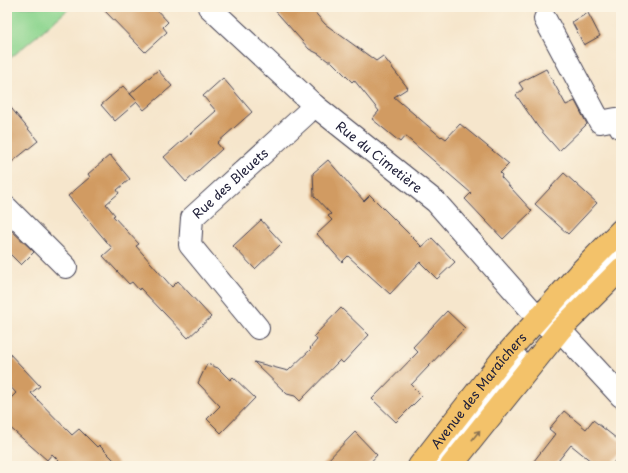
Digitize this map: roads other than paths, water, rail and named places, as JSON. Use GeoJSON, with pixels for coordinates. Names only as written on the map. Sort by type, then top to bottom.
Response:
{"type":"FeatureCollection","features":[{"type":"Feature","properties":{"kind":"main road","name":"Avenue des Maraîchers"},"geometry":{"type":"LineString","coordinates":[[451,466],[549,323],[578,274],[621,230]]}},
{"type":"Feature","properties":{"kind":"main road","name":"Avenue des Maraîchers"},"geometry":{"type":"LineString","coordinates":[[419,466],[502,359],[621,269]]}},
{"type":"Feature","properties":{"kind":"street","name":"Rue du Cimetière"},"geometry":{"type":"LineString","coordinates":[[209,7],[314,105],[436,202],[533,312],[549,323],[621,396]]}},
{"type":"Feature","properties":{"kind":"street"},"geometry":{"type":"LineString","coordinates":[[545,19],[600,122],[616,119],[621,128]]}},
{"type":"Feature","properties":{"kind":"street","name":"Rue des Bleuets"},"geometry":{"type":"LineString","coordinates":[[258,328],[190,245],[192,218],[314,105]]}},
{"type":"Feature","properties":{"kind":"street"},"geometry":{"type":"LineString","coordinates":[[7,208],[66,267]]}},
{"type":"Feature","properties":{"kind":"street","name":"Avenue des Maraîchers"},"geometry":{"type":"LineString","coordinates":[[435,466],[507,370],[549,323],[621,250]]}}]}
